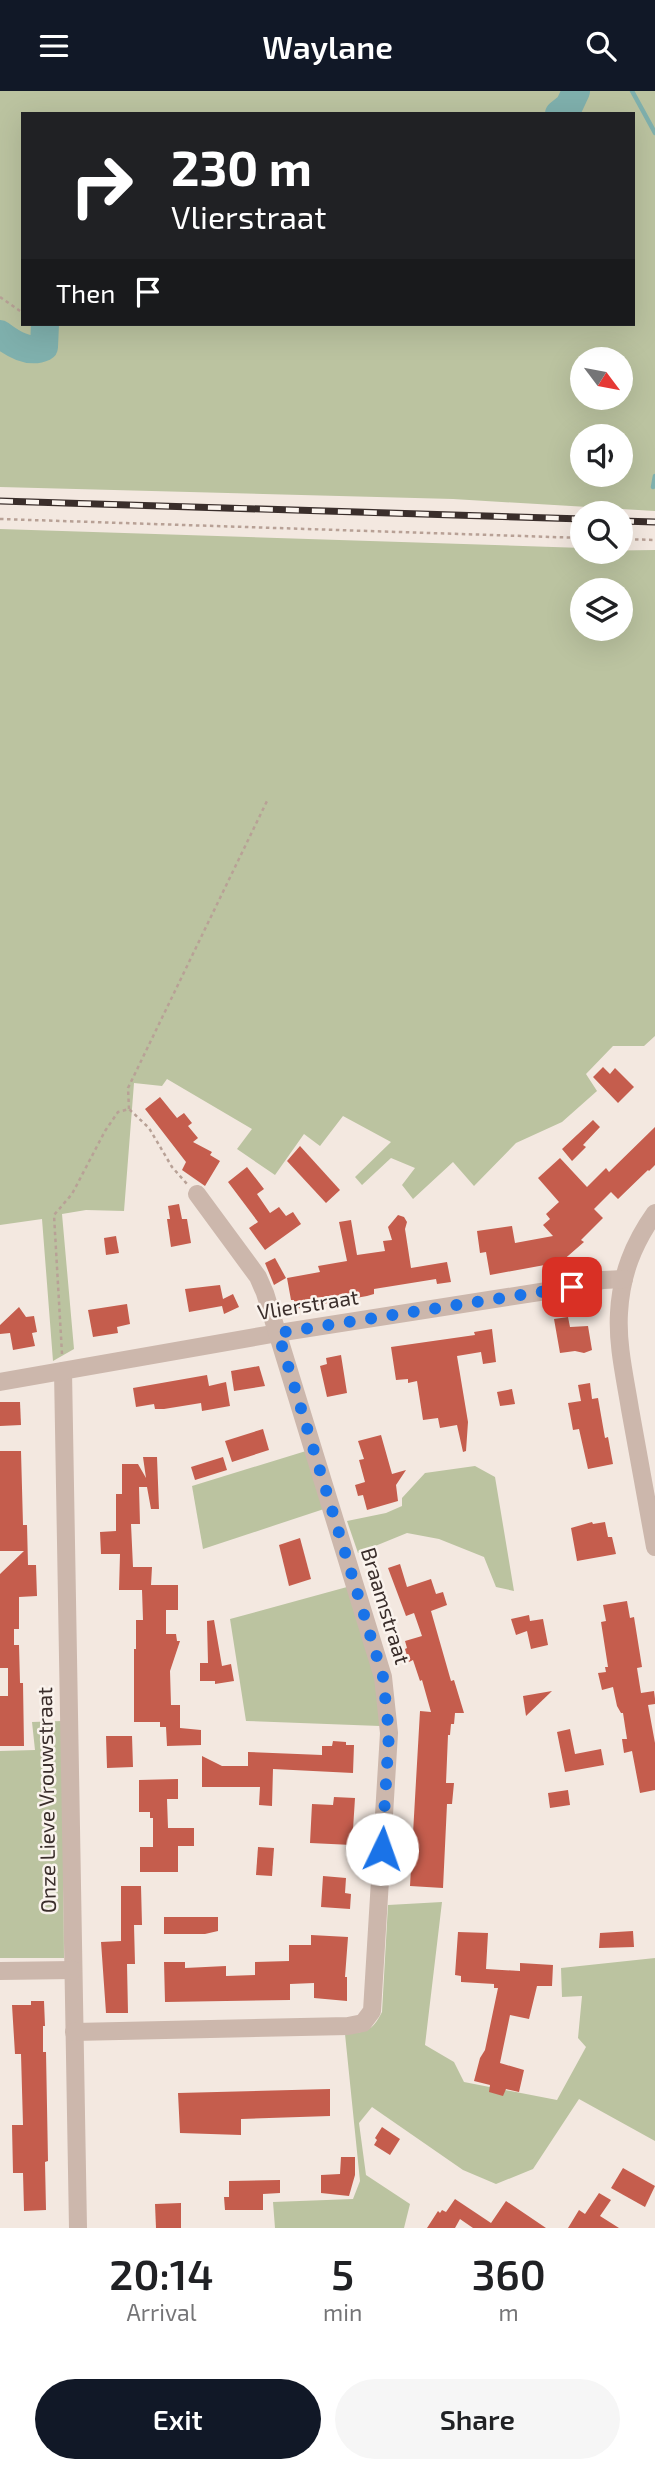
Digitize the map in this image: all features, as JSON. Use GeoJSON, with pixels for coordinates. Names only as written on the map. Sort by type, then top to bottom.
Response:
{"type":"FeatureCollection","features":[{"type":"Feature","properties":{"kind":"street","name":"Braamstraat"},"geometry":{"type":"LineString","coordinates":[[74,2032],[348,2026],[363,2023],[372,2011],[389,1733],[383,1677],[278,1333],[258,1277],[197,1194]]}},
{"type":"Feature","properties":{"kind":"street"},"geometry":{"type":"LineString","coordinates":[[655,1213],[636,1241],[624,1279],[619,1315],[623,1371],[655,1547]]}},
{"type":"Feature","properties":{"kind":"street","name":"Vlierstraat"},"geometry":{"type":"LineString","coordinates":[[0,1382],[278,1333],[603,1280],[624,1279]]}},
{"type":"Feature","properties":{"kind":"street","name":"Onze Lieve Vrouwstraat"},"geometry":{"type":"LineString","coordinates":[[63,1371],[78,2228]]}},
{"type":"Feature","properties":{"kind":"street"},"geometry":{"type":"LineString","coordinates":[[0,1971],[73,1970]]}},
{"type":"Feature","properties":{"kind":"path"},"geometry":{"type":"LineString","coordinates":[[0,297],[21,312]]}},
{"type":"Feature","properties":{"kind":"path"},"geometry":{"type":"LineString","coordinates":[[0,519],[570,538]]}},
{"type":"Feature","properties":{"kind":"path"},"geometry":{"type":"LineString","coordinates":[[633,539],[655,540]]}},
{"type":"Feature","properties":{"kind":"path"},"geometry":{"type":"LineString","coordinates":[[197,1194],[172,1167],[149,1128],[129,1109],[128,1088],[267,801]]}},
{"type":"Feature","properties":{"kind":"path"},"geometry":{"type":"LineString","coordinates":[[63,1371],[54,1215],[72,1195],[118,1112],[129,1109]]}},
{"type":"Feature","properties":{"kind":"green space"},"geometry":{"type":"Polygon","coordinates":[[[0,91],[655,91],[655,511],[633,510],[633,501],[570,501],[570,506],[453,499],[0,487],[0,91]]]}},
{"type":"Feature","properties":{"kind":"green space"},"geometry":{"type":"Polygon","coordinates":[[[0,529],[570,548],[570,564],[633,564],[633,550],[655,550],[655,1036],[644,1046],[613,1046],[586,1074],[597,1091],[562,1122],[516,1143],[474,1186],[453,1162],[413,1199],[402,1185],[415,1168],[391,1158],[362,1185],[355,1177],[391,1142],[343,1116],[320,1146],[304,1134],[275,1175],[237,1149],[252,1129],[167,1079],[162,1086],[134,1083],[124,1211],[86,1210],[62,1214],[74,1349],[53,1361],[42,1219],[0,1225],[0,529]]]}},
{"type":"Feature","properties":{"kind":"green space"},"geometry":{"type":"Polygon","coordinates":[[[306,1451],[324,1509],[203,1549],[192,1486],[306,1451]]]}},
{"type":"Feature","properties":{"kind":"green space"},"geometry":{"type":"Polygon","coordinates":[[[475,1466],[495,1477],[514,1591],[496,1587],[484,1557],[439,1539],[407,1533],[358,1553],[347,1521],[386,1513],[402,1506],[402,1498],[425,1473],[475,1466]]]}},
{"type":"Feature","properties":{"kind":"green space"},"geometry":{"type":"Polygon","coordinates":[[[347,1587],[375,1672],[380,1726],[246,1721],[230,1619],[347,1587]]]}},
{"type":"Feature","properties":{"kind":"green space"},"geometry":{"type":"Polygon","coordinates":[[[62,1721],[64,1958],[0,1958],[0,1751],[35,1750],[32,1722],[62,1721]]]}},
{"type":"Feature","properties":{"kind":"green space"},"geometry":{"type":"Polygon","coordinates":[[[442,1902],[425,2045],[454,2062],[464,2082],[557,2100],[586,2047],[578,2038],[582,1996],[562,1997],[561,1968],[655,1958],[655,2141],[579,2099],[533,2169],[496,2184],[463,2170],[372,2107],[359,2123],[366,2175],[410,2204],[404,2228],[275,2228],[273,2202],[353,2199],[360,2181],[345,2034],[368,2030],[382,2012],[388,1905],[442,1902]]]}},
{"type":"Feature","properties":{"kind":"building"},"geometry":{"type":"Polygon","coordinates":[[[603,1067],[610,1074],[615,1068],[634,1087],[618,1103],[593,1077],[603,1067]]]}},
{"type":"Feature","properties":{"kind":"building"},"geometry":{"type":"Polygon","coordinates":[[[160,1097],[177,1118],[184,1113],[192,1123],[188,1126],[198,1138],[193,1142],[212,1152],[210,1155],[220,1161],[205,1186],[182,1170],[186,1162],[145,1109],[160,1097]]]}},
{"type":"Feature","properties":{"kind":"building"},"geometry":{"type":"Polygon","coordinates":[[[593,1120],[600,1127],[572,1161],[562,1149],[593,1120]]]}},
{"type":"Feature","properties":{"kind":"building"},"geometry":{"type":"Polygon","coordinates":[[[655,1127],[655,1165],[618,1199],[611,1192],[594,1209],[603,1218],[581,1240],[584,1242],[561,1262],[490,1275],[486,1252],[480,1253],[477,1231],[512,1226],[515,1243],[553,1236],[543,1225],[550,1219],[546,1214],[559,1202],[538,1178],[560,1158],[587,1187],[606,1168],[609,1172],[655,1127]]]}},
{"type":"Feature","properties":{"kind":"building"},"geometry":{"type":"Polygon","coordinates":[[[300,1146],[340,1190],[326,1203],[287,1161],[300,1146]]]}},
{"type":"Feature","properties":{"kind":"building"},"geometry":{"type":"Polygon","coordinates":[[[247,1167],[264,1189],[257,1194],[270,1213],[279,1207],[286,1216],[293,1212],[301,1224],[265,1250],[249,1228],[258,1222],[228,1182],[247,1167]]]}},
{"type":"Feature","properties":{"kind":"building"},"geometry":{"type":"Polygon","coordinates":[[[179,1204],[182,1219],[187,1219],[191,1243],[171,1247],[168,1206],[179,1204]]]}},
{"type":"Feature","properties":{"kind":"building"},"geometry":{"type":"Polygon","coordinates":[[[398,1215],[404,1217],[407,1222],[405,1229],[411,1268],[447,1262],[451,1282],[437,1284],[436,1279],[374,1289],[374,1294],[367,1296],[295,1309],[287,1278],[320,1272],[318,1266],[347,1261],[339,1222],[351,1220],[357,1255],[385,1251],[383,1241],[392,1240],[388,1227],[398,1215]]]}},
{"type":"Feature","properties":{"kind":"building"},"geometry":{"type":"Polygon","coordinates":[[[116,1236],[119,1253],[106,1255],[104,1238],[116,1236]]]}},
{"type":"Feature","properties":{"kind":"building"},"geometry":{"type":"Polygon","coordinates":[[[275,1258],[286,1278],[274,1285],[265,1263],[275,1258]]]}},
{"type":"Feature","properties":{"kind":"building"},"geometry":{"type":"Polygon","coordinates":[[[220,1285],[223,1299],[233,1294],[239,1307],[224,1314],[222,1306],[189,1312],[185,1289],[220,1285]]]}},
{"type":"Feature","properties":{"kind":"building"},"geometry":{"type":"Polygon","coordinates":[[[127,1304],[130,1324],[117,1327],[118,1333],[93,1337],[88,1310],[127,1304]]]}},
{"type":"Feature","properties":{"kind":"building"},"geometry":{"type":"Polygon","coordinates":[[[19,1307],[26,1317],[34,1316],[37,1332],[32,1333],[35,1346],[13,1350],[10,1333],[0,1334],[0,1325],[19,1307]]]}},
{"type":"Feature","properties":{"kind":"building"},"geometry":{"type":"Polygon","coordinates":[[[568,1317],[570,1327],[588,1326],[592,1350],[584,1353],[560,1353],[554,1319],[568,1317]]]}},
{"type":"Feature","properties":{"kind":"building"},"geometry":{"type":"Polygon","coordinates":[[[492,1329],[496,1362],[483,1364],[481,1352],[457,1356],[468,1422],[466,1451],[463,1452],[457,1425],[440,1428],[438,1418],[423,1420],[417,1381],[408,1383],[408,1379],[396,1380],[391,1347],[475,1335],[474,1332],[492,1329]]]}},
{"type":"Feature","properties":{"kind":"building"},"geometry":{"type":"Polygon","coordinates":[[[341,1355],[347,1393],[327,1397],[320,1366],[327,1364],[326,1358],[341,1355]]]}},
{"type":"Feature","properties":{"kind":"building"},"geometry":{"type":"Polygon","coordinates":[[[259,1366],[265,1386],[234,1391],[231,1371],[259,1366]]]}},
{"type":"Feature","properties":{"kind":"building"},"geometry":{"type":"Polygon","coordinates":[[[207,1375],[209,1386],[226,1382],[230,1406],[202,1411],[201,1403],[164,1409],[155,1409],[154,1404],[136,1407],[133,1388],[207,1375]]]}},
{"type":"Feature","properties":{"kind":"building"},"geometry":{"type":"Polygon","coordinates":[[[590,1383],[592,1399],[598,1398],[613,1464],[588,1469],[579,1429],[573,1430],[568,1403],[581,1401],[578,1385],[590,1383]]]}},
{"type":"Feature","properties":{"kind":"building"},"geometry":{"type":"Polygon","coordinates":[[[512,1389],[515,1404],[500,1406],[497,1392],[512,1389]]]}},
{"type":"Feature","properties":{"kind":"building"},"geometry":{"type":"Polygon","coordinates":[[[0,1402],[20,1402],[21,1425],[0,1426],[0,1402]]]}},
{"type":"Feature","properties":{"kind":"building"},"geometry":{"type":"Polygon","coordinates":[[[263,1429],[269,1450],[232,1462],[225,1441],[263,1429]]]}},
{"type":"Feature","properties":{"kind":"building"},"geometry":{"type":"Polygon","coordinates":[[[381,1435],[392,1474],[406,1470],[396,1485],[398,1501],[367,1510],[363,1495],[358,1496],[355,1485],[365,1482],[359,1460],[364,1459],[358,1441],[381,1435]]]}},
{"type":"Feature","properties":{"kind":"building"},"geometry":{"type":"Polygon","coordinates":[[[0,1451],[21,1451],[23,1525],[27,1525],[28,1565],[36,1565],[37,1596],[19,1597],[19,1629],[14,1629],[14,1645],[19,1645],[20,1683],[23,1683],[24,1746],[0,1746],[0,1696],[8,1696],[8,1668],[0,1668],[0,1574],[24,1551],[0,1551],[0,1451]]]}},
{"type":"Feature","properties":{"kind":"building"},"geometry":{"type":"Polygon","coordinates":[[[143,1457],[157,1457],[159,1509],[151,1509],[147,1487],[139,1487],[140,1524],[131,1524],[133,1567],[152,1567],[151,1585],[178,1585],[178,1610],[166,1610],[166,1634],[176,1634],[177,1641],[180,1641],[170,1671],[171,1705],[180,1705],[180,1728],[201,1730],[201,1745],[167,1746],[166,1727],[160,1727],[160,1722],[134,1722],[134,1649],[136,1620],[143,1620],[142,1590],[119,1590],[120,1554],[101,1554],[100,1532],[116,1531],[116,1494],[122,1494],[122,1464],[138,1464],[146,1478],[143,1457]]]}},
{"type":"Feature","properties":{"kind":"building"},"geometry":{"type":"Polygon","coordinates":[[[223,1457],[227,1470],[195,1480],[191,1467],[223,1457]]]}},
{"type":"Feature","properties":{"kind":"building"},"geometry":{"type":"Polygon","coordinates":[[[592,1522],[605,1522],[616,1554],[577,1561],[571,1528],[592,1522]]]}},
{"type":"Feature","properties":{"kind":"building"},"geometry":{"type":"Polygon","coordinates":[[[300,1538],[311,1579],[289,1586],[279,1545],[300,1538]]]}},
{"type":"Feature","properties":{"kind":"building"},"geometry":{"type":"Polygon","coordinates":[[[400,1564],[407,1587],[431,1579],[436,1594],[443,1592],[447,1605],[431,1611],[451,1681],[454,1680],[464,1713],[455,1713],[454,1724],[451,1724],[448,1735],[446,1783],[454,1783],[452,1804],[447,1804],[443,1888],[410,1886],[420,1711],[431,1712],[422,1680],[420,1681],[413,1660],[409,1662],[405,1649],[405,1641],[422,1636],[414,1613],[406,1616],[388,1568],[400,1564]]]}},
{"type":"Feature","properties":{"kind":"building"},"geometry":{"type":"Polygon","coordinates":[[[627,1601],[630,1618],[634,1617],[642,1667],[637,1668],[641,1693],[654,1691],[655,1699],[655,1704],[648,1705],[655,1743],[655,1790],[640,1793],[632,1751],[624,1753],[622,1739],[627,1739],[623,1713],[617,1706],[613,1687],[602,1690],[598,1673],[606,1672],[605,1667],[608,1667],[601,1622],[606,1621],[603,1605],[627,1601]]]}},
{"type":"Feature","properties":{"kind":"building"},"geometry":{"type":"Polygon","coordinates":[[[529,1615],[530,1621],[543,1619],[548,1645],[531,1649],[527,1631],[516,1635],[511,1619],[529,1615]]]}},
{"type":"Feature","properties":{"kind":"building"},"geometry":{"type":"Polygon","coordinates":[[[214,1620],[222,1666],[231,1664],[234,1681],[215,1684],[215,1681],[200,1681],[200,1663],[208,1663],[207,1621],[214,1620]]]}},
{"type":"Feature","properties":{"kind":"building"},"geometry":{"type":"Polygon","coordinates":[[[552,1691],[526,1716],[523,1696],[552,1691]]]}},
{"type":"Feature","properties":{"kind":"building"},"geometry":{"type":"Polygon","coordinates":[[[570,1729],[575,1754],[601,1749],[604,1765],[565,1772],[557,1732],[570,1729]]]}},
{"type":"Feature","properties":{"kind":"building"},"geometry":{"type":"Polygon","coordinates":[[[106,1736],[132,1736],[133,1767],[107,1768],[106,1736]]]}},
{"type":"Feature","properties":{"kind":"building"},"geometry":{"type":"Polygon","coordinates":[[[333,1741],[354,1745],[353,1773],[273,1769],[272,1806],[259,1805],[260,1787],[202,1787],[202,1756],[222,1766],[248,1766],[248,1752],[322,1755],[322,1746],[332,1746],[333,1741]]]}},
{"type":"Feature","properties":{"kind":"building"},"geometry":{"type":"Polygon","coordinates":[[[178,1779],[178,1799],[167,1799],[168,1828],[194,1828],[194,1846],[178,1846],[178,1872],[140,1872],[140,1847],[153,1847],[153,1818],[150,1818],[150,1812],[139,1812],[139,1780],[178,1779]]]}},
{"type":"Feature","properties":{"kind":"building"},"geometry":{"type":"Polygon","coordinates":[[[568,1790],[570,1805],[550,1808],[548,1793],[568,1790]]]}},
{"type":"Feature","properties":{"kind":"building"},"geometry":{"type":"Polygon","coordinates":[[[334,1797],[355,1798],[352,1845],[310,1843],[312,1804],[333,1805],[334,1797]]]}},
{"type":"Feature","properties":{"kind":"building"},"geometry":{"type":"Polygon","coordinates":[[[258,1847],[274,1848],[272,1876],[256,1875],[258,1847]]]}},
{"type":"Feature","properties":{"kind":"building"},"geometry":{"type":"Polygon","coordinates":[[[323,1876],[346,1878],[345,1893],[351,1894],[350,1909],[321,1907],[323,1876]]]}},
{"type":"Feature","properties":{"kind":"building"},"geometry":{"type":"Polygon","coordinates":[[[121,1886],[141,1886],[142,1925],[134,1925],[135,1964],[127,1964],[128,2013],[106,2013],[101,1942],[121,1941],[121,1886]]]}},
{"type":"Feature","properties":{"kind":"building"},"geometry":{"type":"Polygon","coordinates":[[[164,1917],[218,1917],[218,1931],[205,1934],[164,1934],[164,1917]]]}},
{"type":"Feature","properties":{"kind":"building"},"geometry":{"type":"Polygon","coordinates":[[[633,1931],[634,1947],[599,1948],[600,1933],[633,1931]]]}},
{"type":"Feature","properties":{"kind":"building"},"geometry":{"type":"Polygon","coordinates":[[[458,1932],[488,1933],[486,1969],[520,1971],[520,1963],[553,1965],[552,1986],[537,1986],[529,2019],[510,2015],[500,2063],[524,2070],[519,2092],[506,2089],[503,2096],[489,2092],[490,2085],[474,2081],[485,2050],[498,1988],[494,1988],[494,1984],[461,1982],[461,1976],[455,1975],[458,1932]]]}},
{"type":"Feature","properties":{"kind":"building"},"geometry":{"type":"Polygon","coordinates":[[[311,1935],[348,1937],[345,1977],[347,2001],[314,1998],[314,1983],[290,1984],[290,2000],[165,2002],[164,1962],[185,1962],[185,1968],[226,1966],[226,1976],[255,1975],[255,1962],[289,1961],[289,1945],[311,1945],[311,1935]]]}},
{"type":"Feature","properties":{"kind":"building"},"geometry":{"type":"Polygon","coordinates":[[[31,2001],[44,2001],[43,2052],[46,2052],[48,2161],[45,2162],[46,2210],[24,2211],[23,2173],[13,2173],[12,2125],[23,2125],[21,2054],[15,2054],[12,2005],[31,2005],[31,2001]]]}},
{"type":"Feature","properties":{"kind":"building"},"geometry":{"type":"Polygon","coordinates":[[[330,2089],[330,2116],[241,2119],[241,2135],[180,2133],[178,2093],[330,2089]]]}},
{"type":"Feature","properties":{"kind":"building"},"geometry":{"type":"Polygon","coordinates":[[[382,2127],[400,2139],[390,2155],[374,2145],[382,2127]]]}},
{"type":"Feature","properties":{"kind":"building"},"geometry":{"type":"Polygon","coordinates":[[[341,2157],[355,2157],[355,2175],[349,2196],[321,2193],[321,2175],[340,2174],[341,2157]]]}},
{"type":"Feature","properties":{"kind":"building"},"geometry":{"type":"Polygon","coordinates":[[[623,2168],[655,2186],[645,2207],[611,2188],[623,2168]]]}},
{"type":"Feature","properties":{"kind":"building"},"geometry":{"type":"Polygon","coordinates":[[[280,2180],[280,2193],[263,2194],[263,2210],[225,2210],[224,2197],[229,2197],[229,2181],[280,2180]]]}},
{"type":"Feature","properties":{"kind":"building"},"geometry":{"type":"Polygon","coordinates":[[[599,2193],[611,2200],[600,2216],[619,2228],[568,2228],[579,2210],[585,2214],[599,2193]]]}},
{"type":"Feature","properties":{"kind":"building"},"geometry":{"type":"Polygon","coordinates":[[[455,2199],[491,2223],[506,2201],[546,2228],[473,2228],[460,2219],[455,2228],[427,2228],[438,2211],[446,2212],[455,2199]]]}},
{"type":"Feature","properties":{"kind":"building"},"geometry":{"type":"Polygon","coordinates":[[[181,2203],[181,2228],[156,2228],[155,2204],[181,2203]]]}},
{"type":"Feature","properties":{"kind":"waterway"},"geometry":{"type":"LineString","coordinates":[[562,112],[569,106],[576,91]]}},
{"type":"Feature","properties":{"kind":"waterway"},"geometry":{"type":"LineString","coordinates":[[632,91],[655,133]]}},
{"type":"Feature","properties":{"kind":"waterway"},"geometry":{"type":"LineString","coordinates":[[0,334],[21,347],[38,349],[44,347],[45,326]]}},
{"type":"Feature","properties":{"kind":"waterway"},"geometry":{"type":"LineString","coordinates":[[653,487],[655,476]]}},
{"type":"Feature","properties":{"kind":"railway"},"geometry":{"type":"LineString","coordinates":[[0,501],[570,519]]}},
{"type":"Feature","properties":{"kind":"railway"},"geometry":{"type":"LineString","coordinates":[[633,521],[655,522]]}},
{"type":"Feature","properties":{"kind":"route"},"geometry":{"type":"LineString","coordinates":[[382,1849],[389,1733],[383,1677],[278,1333],[572,1287]]}}]}
